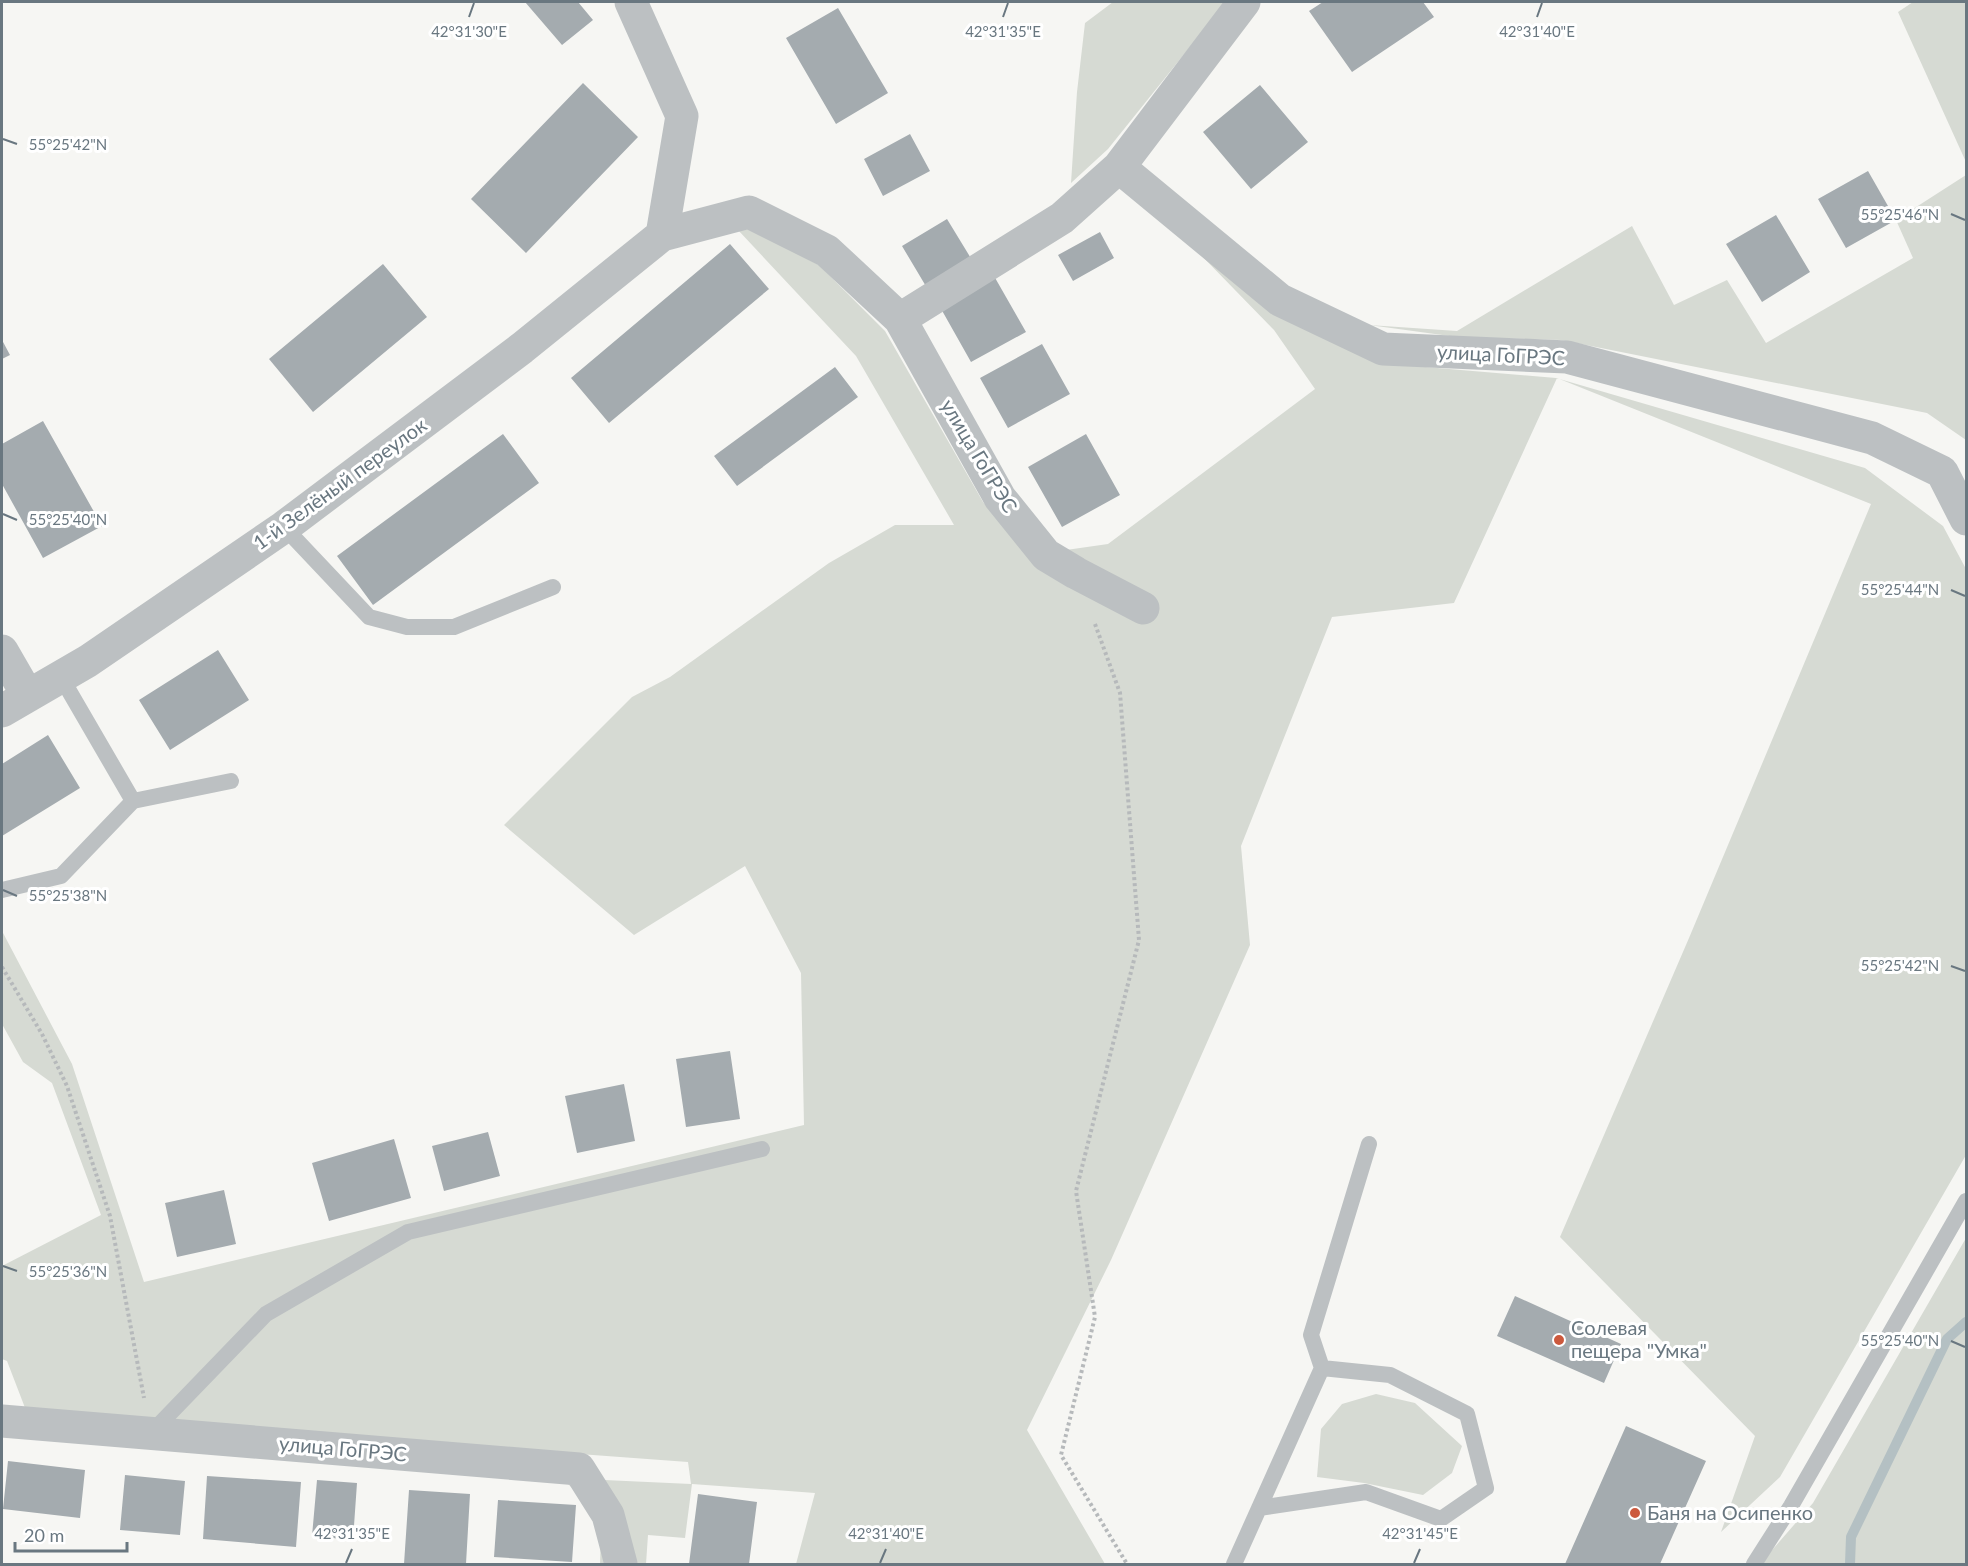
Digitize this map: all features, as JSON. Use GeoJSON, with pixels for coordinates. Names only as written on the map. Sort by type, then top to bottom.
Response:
{"type":"FeatureCollection","features":[{"type":"Feature","properties":{"kind":"street"},"geometry":{"type":"LineString","coordinates":[[631,2],[682,116],[662,235]]}},
{"type":"Feature","properties":{"kind":"street"},"geometry":{"type":"LineString","coordinates":[[900,320],[1062,218],[1119,167],[1244,2]]}},
{"type":"Feature","properties":{"kind":"street","name":"улица ГоГРЭС"},"geometry":{"type":"LineString","coordinates":[[1119,167],[1280,300],[1383,349],[1567,357],[1872,438],[1942,472],[1966,519]]}},
{"type":"Feature","properties":{"kind":"street","name":"улица ГоГРЭС"},"geometry":{"type":"LineString","coordinates":[[662,235],[749,212],[827,251],[900,320],[1000,498],[1046,555],[1143,608]]}},
{"type":"Feature","properties":{"kind":"street","name":"1-й Зелёный переулок"},"geometry":{"type":"LineString","coordinates":[[15,704],[88,661],[284,527],[522,348],[662,235]]}},
{"type":"Feature","properties":{"kind":"street"},"geometry":{"type":"LineString","coordinates":[[2,651],[15,704]]}},
{"type":"Feature","properties":{"kind":"street","name":"улица ГоГРЭС"},"geometry":{"type":"LineString","coordinates":[[2,1421],[579,1468],[608,1515],[621,1564]]}},
{"type":"Feature","properties":{"kind":"lane"},"geometry":{"type":"LineString","coordinates":[[284,527],[369,617],[407,627],[454,627],[553,587]]}},
{"type":"Feature","properties":{"kind":"lane"},"geometry":{"type":"LineString","coordinates":[[61,677],[133,801]]}},
{"type":"Feature","properties":{"kind":"lane"},"geometry":{"type":"LineString","coordinates":[[2,890],[62,876],[133,801],[231,781]]}},
{"type":"Feature","properties":{"kind":"lane"},"geometry":{"type":"LineString","coordinates":[[1234,1564],[1322,1368],[1311,1335],[1369,1144]]}},
{"type":"Feature","properties":{"kind":"lane"},"geometry":{"type":"LineString","coordinates":[[151,1433],[266,1314],[408,1232],[762,1149]]}},
{"type":"Feature","properties":{"kind":"lane"},"geometry":{"type":"LineString","coordinates":[[1754,1564],[1791,1506],[1966,1201]]}},
{"type":"Feature","properties":{"kind":"lane"},"geometry":{"type":"LineString","coordinates":[[1259,1508],[1366,1492],[1441,1519],[1486,1488],[1467,1414],[1390,1376],[1322,1368]]}},
{"type":"Feature","properties":{"kind":"path"},"geometry":{"type":"LineString","coordinates":[[1076,573],[1120,693],[1139,940],[1076,1191],[1095,1317],[1061,1455],[1127,1564]]}},
{"type":"Feature","properties":{"kind":"path"},"geometry":{"type":"LineString","coordinates":[[2,967],[42,1034],[67,1086],[110,1216],[151,1433]]}},
{"type":"Feature","properties":{"kind":"shaded area"},"geometry":{"type":"Polygon","coordinates":[[[1113,2],[1226,2],[1108,149],[1071,183],[1077,92],[1085,23],[1113,2]]]}},
{"type":"Feature","properties":{"kind":"shaded area"},"geometry":{"type":"Polygon","coordinates":[[[1913,2],[1966,2],[1966,162],[1898,12],[1913,2]]]}},
{"type":"Feature","properties":{"kind":"shaded area"},"geometry":{"type":"Polygon","coordinates":[[[1966,175],[1966,440],[1927,413],[1561,340],[1457,337],[1369,325],[1457,331],[1632,226],[1674,305],[1727,280],[1766,343],[1913,258],[1896,220],[1966,175]]]}},
{"type":"Feature","properties":{"kind":"shaded area"},"geometry":{"type":"Polygon","coordinates":[[[750,229],[819,265],[885,331],[983,502],[1035,559],[1059,551],[1108,544],[1315,389],[1274,330],[1198,252],[1378,363],[1557,378],[1454,603],[1332,617],[1241,846],[1250,945],[1111,1260],[1027,1430],[1105,1564],[796,1564],[815,1493],[692,1484],[685,1538],[648,1535],[646,1564],[600,1564],[601,1533],[583,1497],[561,1478],[691,1484],[688,1462],[27,1413],[7,1361],[2,1359],[2,1266],[101,1215],[52,1083],[23,1062],[2,1024],[2,931],[72,1064],[144,1282],[804,1125],[801,973],[745,866],[634,935],[504,825],[632,697],[670,677],[829,563],[895,525],[954,525],[856,356],[738,230],[750,229]]]}},
{"type":"Feature","properties":{"kind":"shaded area"},"geometry":{"type":"Polygon","coordinates":[[[1560,379],[1865,468],[1943,526],[1966,569],[1966,1155],[1780,1477],[1721,1532],[1755,1436],[1560,1237],[1689,938],[1871,504],[1560,379]]]}},
{"type":"Feature","properties":{"kind":"shaded area"},"geometry":{"type":"Polygon","coordinates":[[[1966,1238],[1966,1564],[1760,1564],[1813,1503],[1966,1238]]]}},
{"type":"Feature","properties":{"kind":"shaded area"},"geometry":{"type":"Polygon","coordinates":[[[1376,1394],[1415,1403],[1462,1446],[1452,1473],[1423,1495],[1364,1483],[1317,1477],[1321,1429],[1342,1404],[1376,1394]]]}},
{"type":"Feature","properties":{"kind":"building"},"geometry":{"type":"Polygon","coordinates":[[[525,2],[578,2],[593,20],[562,45],[525,2]]]}},
{"type":"Feature","properties":{"kind":"building"},"geometry":{"type":"Polygon","coordinates":[[[1323,2],[1423,2],[1434,17],[1352,72],[1309,11],[1323,2]]]}},
{"type":"Feature","properties":{"kind":"building"},"geometry":{"type":"Polygon","coordinates":[[[838,8],[888,93],[836,124],[786,38],[838,8]]]}},
{"type":"Feature","properties":{"kind":"building"},"geometry":{"type":"Polygon","coordinates":[[[583,83],[638,137],[526,253],[471,199],[583,83]]]}},
{"type":"Feature","properties":{"kind":"building"},"geometry":{"type":"Polygon","coordinates":[[[1260,85],[1308,142],[1251,189],[1203,132],[1260,85]]]}},
{"type":"Feature","properties":{"kind":"building"},"geometry":{"type":"Polygon","coordinates":[[[910,134],[930,171],[883,196],[864,159],[910,134]]]}},
{"type":"Feature","properties":{"kind":"building"},"geometry":{"type":"Polygon","coordinates":[[[1868,171],[1896,220],[1846,248],[1818,199],[1868,171]]]}},
{"type":"Feature","properties":{"kind":"building"},"geometry":{"type":"Polygon","coordinates":[[[1776,215],[1810,272],[1762,302],[1726,244],[1776,215]]]}},
{"type":"Feature","properties":{"kind":"building"},"geometry":{"type":"Polygon","coordinates":[[[947,219],[972,260],[927,288],[902,246],[947,219]]]}},
{"type":"Feature","properties":{"kind":"building"},"geometry":{"type":"Polygon","coordinates":[[[1100,232],[1114,258],[1073,281],[1058,255],[1100,232]]]}},
{"type":"Feature","properties":{"kind":"building"},"geometry":{"type":"Polygon","coordinates":[[[730,244],[769,289],[609,423],[571,378],[730,244]]]}},
{"type":"Feature","properties":{"kind":"building"},"geometry":{"type":"Polygon","coordinates":[[[383,264],[427,317],[313,412],[269,359],[383,264]]]}},
{"type":"Feature","properties":{"kind":"building"},"geometry":{"type":"Polygon","coordinates":[[[994,276],[1026,332],[971,362],[940,307],[994,276]]]}},
{"type":"Feature","properties":{"kind":"building"},"geometry":{"type":"Polygon","coordinates":[[[2,340],[10,355],[2,359],[2,340]]]}},
{"type":"Feature","properties":{"kind":"building"},"geometry":{"type":"Polygon","coordinates":[[[1042,344],[1070,394],[1008,428],[980,378],[1042,344]]]}},
{"type":"Feature","properties":{"kind":"building"},"geometry":{"type":"Polygon","coordinates":[[[835,367],[858,397],[737,486],[714,456],[835,367]]]}},
{"type":"Feature","properties":{"kind":"building"},"geometry":{"type":"Polygon","coordinates":[[[43,421],[102,526],[43,558],[2,484],[2,444],[43,421]]]}},
{"type":"Feature","properties":{"kind":"building"},"geometry":{"type":"Polygon","coordinates":[[[503,434],[539,483],[373,605],[337,556],[503,434]]]}},
{"type":"Feature","properties":{"kind":"building"},"geometry":{"type":"Polygon","coordinates":[[[1086,434],[1120,495],[1062,527],[1028,467],[1086,434]]]}},
{"type":"Feature","properties":{"kind":"building"},"geometry":{"type":"Polygon","coordinates":[[[218,650],[249,700],[170,750],[139,700],[218,650]]]}},
{"type":"Feature","properties":{"kind":"building"},"geometry":{"type":"Polygon","coordinates":[[[48,735],[80,788],[2,836],[2,764],[48,735]]]}},
{"type":"Feature","properties":{"kind":"building"},"geometry":{"type":"Polygon","coordinates":[[[730,1051],[740,1119],[686,1127],[676,1059],[730,1051]]]}},
{"type":"Feature","properties":{"kind":"building"},"geometry":{"type":"Polygon","coordinates":[[[624,1084],[635,1141],[577,1153],[565,1096],[624,1084]]]}},
{"type":"Feature","properties":{"kind":"building"},"geometry":{"type":"Polygon","coordinates":[[[488,1132],[500,1176],[444,1191],[432,1146],[488,1132]]]}},
{"type":"Feature","properties":{"kind":"building"},"geometry":{"type":"Polygon","coordinates":[[[394,1139],[411,1198],[329,1221],[312,1163],[394,1139]]]}},
{"type":"Feature","properties":{"kind":"building"},"geometry":{"type":"Polygon","coordinates":[[[224,1190],[236,1244],[177,1257],[165,1203],[224,1190]]]}},
{"type":"Feature","properties":{"kind":"building","name":"Солевая пещера \"Умка\""},"geometry":{"type":"Polygon","coordinates":[[[1515,1296],[1621,1344],[1604,1383],[1497,1336],[1515,1296]]]}},
{"type":"Feature","properties":{"kind":"building","name":"Баня на Осипенко"},"geometry":{"type":"Polygon","coordinates":[[[1626,1426],[1706,1461],[1660,1564],[1565,1564],[1626,1426]]]}},
{"type":"Feature","properties":{"kind":"building"},"geometry":{"type":"Polygon","coordinates":[[[8,1461],[85,1470],[80,1518],[3,1509],[8,1461]]]}},
{"type":"Feature","properties":{"kind":"building"},"geometry":{"type":"Polygon","coordinates":[[[125,1475],[185,1481],[180,1535],[120,1530],[125,1475]]]}},
{"type":"Feature","properties":{"kind":"building"},"geometry":{"type":"Polygon","coordinates":[[[207,1476],[301,1482],[296,1547],[203,1539],[207,1476]]]}},
{"type":"Feature","properties":{"kind":"building"},"geometry":{"type":"Polygon","coordinates":[[[317,1480],[357,1483],[353,1540],[312,1536],[317,1480]]]}},
{"type":"Feature","properties":{"kind":"building"},"geometry":{"type":"Polygon","coordinates":[[[409,1490],[470,1494],[466,1564],[404,1564],[409,1490]]]}},
{"type":"Feature","properties":{"kind":"building"},"geometry":{"type":"Polygon","coordinates":[[[698,1494],[757,1502],[749,1564],[689,1564],[698,1494]]]}},
{"type":"Feature","properties":{"kind":"building"},"geometry":{"type":"Polygon","coordinates":[[[498,1500],[576,1505],[572,1562],[494,1557],[498,1500]]]}},
{"type":"Feature","properties":{"kind":"waterway"},"geometry":{"type":"LineString","coordinates":[[1850,1564],[1851,1537],[1947,1339],[1966,1322]]}},
{"type":"Feature","properties":{"kind":"place","name":"Солевая пещера \"Умка\""},"geometry":{"type":"Point","coordinates":[1559,1340]}},
{"type":"Feature","properties":{"kind":"place","name":"Баня на Осипенко"},"geometry":{"type":"Point","coordinates":[1635,1513]}}]}
